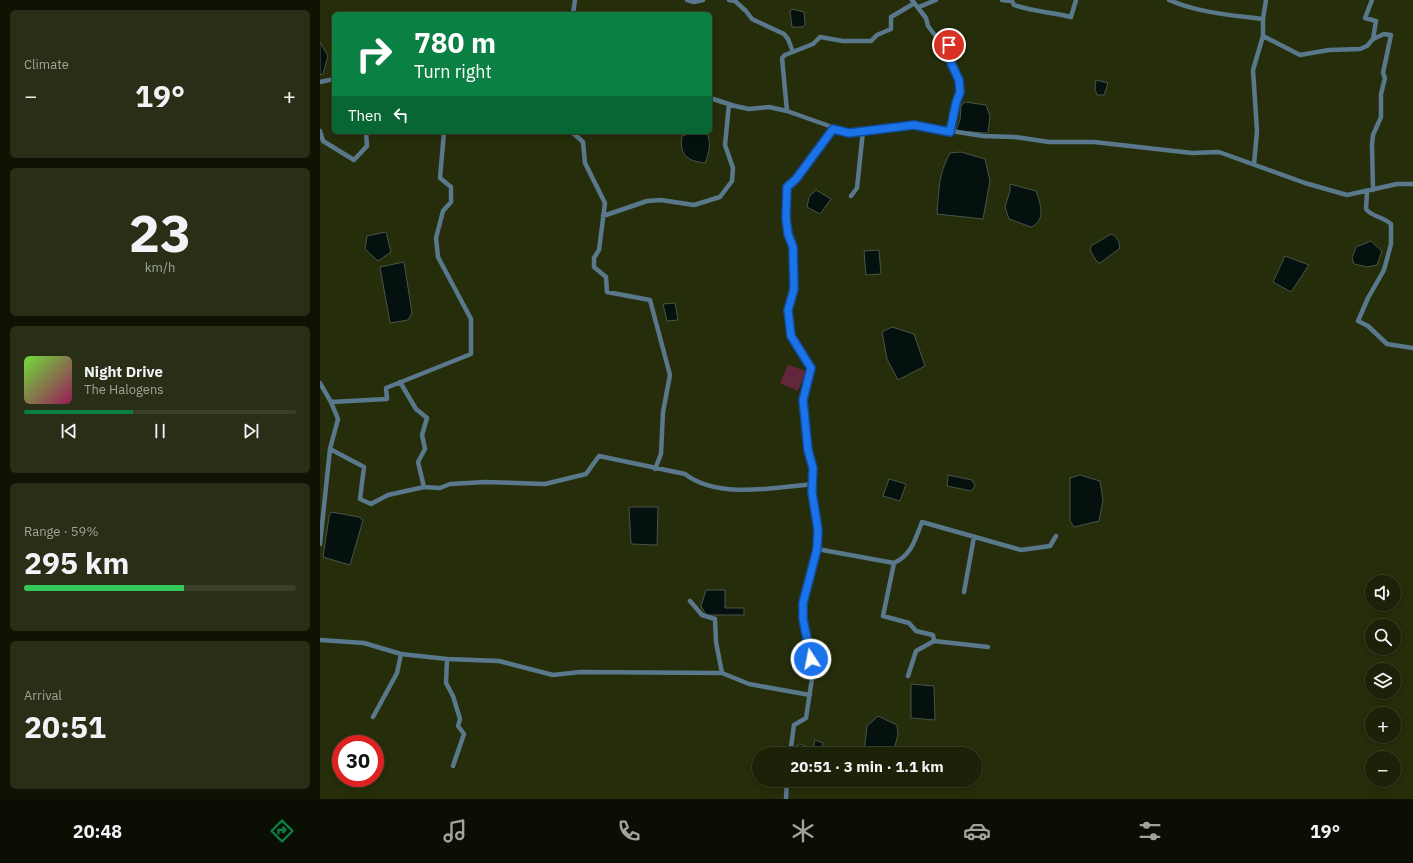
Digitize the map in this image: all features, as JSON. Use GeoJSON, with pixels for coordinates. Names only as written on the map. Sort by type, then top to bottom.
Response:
{"type":"FeatureCollection","features":[{"type":"Feature","properties":{"kind":"street"},"geometry":{"type":"LineString","coordinates":[[573,12],[575,0]]}},
{"type":"Feature","properties":{"kind":"street"},"geometry":{"type":"LineString","coordinates":[[687,0],[694,2],[703,0]]}},
{"type":"Feature","properties":{"kind":"street"},"geometry":{"type":"LineString","coordinates":[[729,0],[735,1],[752,19],[784,34],[788,39],[793,52]]}},
{"type":"Feature","properties":{"kind":"street"},"geometry":{"type":"LineString","coordinates":[[919,7],[936,0]]}},
{"type":"Feature","properties":{"kind":"street"},"geometry":{"type":"LineString","coordinates":[[1002,0],[1012,1],[1014,5],[1030,11],[1051,12],[1071,17],[1076,0]]}},
{"type":"Feature","properties":{"kind":"street"},"geometry":{"type":"LineString","coordinates":[[1169,0],[1208,13],[1223,13],[1263,19]]}},
{"type":"Feature","properties":{"kind":"street"},"geometry":{"type":"LineString","coordinates":[[1254,164],[1257,131],[1253,70],[1263,36],[1263,19],[1266,0]]}},
{"type":"Feature","properties":{"kind":"street"},"geometry":{"type":"LineString","coordinates":[[1372,0],[1365,18],[1376,21],[1373,39]]}},
{"type":"Feature","properties":{"kind":"street"},"geometry":{"type":"LineString","coordinates":[[787,112],[782,58],[813,44],[820,37],[871,41],[877,35],[891,29],[891,17],[913,2],[919,7],[934,34],[943,39],[949,45],[951,63],[959,80],[960,92],[956,103],[950,132]]}},
{"type":"Feature","properties":{"kind":"street"},"geometry":{"type":"LineString","coordinates":[[1263,36],[1300,55],[1329,50],[1360,49],[1367,46],[1373,39],[1384,34],[1391,35],[1383,73],[1385,78],[1381,94],[1381,117],[1372,140],[1371,156],[1373,190]]}},
{"type":"Feature","properties":{"kind":"street"},"geometry":{"type":"LineString","coordinates":[[320,82],[332,79]]}},
{"type":"Feature","properties":{"kind":"street"},"geometry":{"type":"LineString","coordinates":[[712,99],[749,109],[769,107],[849,133],[914,125],[950,132],[1049,142],[1122,145],[1192,153],[1219,152],[1305,183],[1347,195],[1367,192],[1397,184],[1413,184]]}},
{"type":"Feature","properties":{"kind":"street"},"geometry":{"type":"LineString","coordinates":[[603,216],[647,201],[661,200],[694,205],[720,197],[732,181],[733,168],[725,145],[729,104]]}},
{"type":"Feature","properties":{"kind":"street"},"geometry":{"type":"LineString","coordinates":[[791,747],[794,725],[806,718],[813,672],[803,619],[803,603],[817,549],[818,530],[813,484],[813,468],[808,450],[803,400],[811,368],[791,336],[788,310],[794,289],[793,247],[788,234],[786,218],[787,187],[796,179],[833,129]]}},
{"type":"Feature","properties":{"kind":"street"},"geometry":{"type":"LineString","coordinates":[[320,131],[323,141],[354,160],[367,146],[366,134]]}},
{"type":"Feature","properties":{"kind":"street"},"geometry":{"type":"LineString","coordinates":[[851,196],[857,188],[863,132]]}},
{"type":"Feature","properties":{"kind":"street"},"geometry":{"type":"LineString","coordinates":[[331,402],[386,399],[386,388],[471,354],[471,319],[438,257],[436,238],[439,224],[443,211],[451,202],[451,187],[440,178],[444,134]]}},
{"type":"Feature","properties":{"kind":"street"},"geometry":{"type":"LineString","coordinates":[[574,134],[583,142],[585,163],[605,203],[599,250],[594,258],[594,267],[606,276],[607,292],[650,300],[670,375],[663,412],[661,454],[655,469]]}},
{"type":"Feature","properties":{"kind":"street"},"geometry":{"type":"LineString","coordinates":[[1367,192],[1366,209],[1372,214],[1386,219],[1392,224],[1392,232],[1384,270],[1368,298],[1358,321],[1368,326],[1387,344],[1413,348]]}},
{"type":"Feature","properties":{"kind":"street"},"geometry":{"type":"LineString","coordinates":[[400,382],[416,410],[427,418],[422,435],[425,449],[418,462],[424,487]]}},
{"type":"Feature","properties":{"kind":"street"},"geometry":{"type":"LineString","coordinates":[[320,383],[331,402],[338,420],[330,449],[320,544]]}},
{"type":"Feature","properties":{"kind":"street"},"geometry":{"type":"LineString","coordinates":[[330,449],[364,467],[360,499],[371,504],[388,495],[424,487],[440,488],[450,484],[485,482],[545,484],[586,474],[599,456],[655,469],[685,474],[696,483],[727,489],[766,489],[813,484]]}},
{"type":"Feature","properties":{"kind":"street"},"geometry":{"type":"LineString","coordinates":[[817,549],[894,563],[901,560],[911,551],[922,522],[1021,550],[1050,546],[1056,536]]}},
{"type":"Feature","properties":{"kind":"street"},"geometry":{"type":"LineString","coordinates":[[964,592],[974,537]]}},
{"type":"Feature","properties":{"kind":"street"},"geometry":{"type":"LineString","coordinates":[[894,563],[883,616],[909,624],[916,631],[933,635],[934,641]]}},
{"type":"Feature","properties":{"kind":"street"},"geometry":{"type":"LineString","coordinates":[[690,601],[702,615],[715,619],[716,642],[722,673]]}},
{"type":"Feature","properties":{"kind":"street"},"geometry":{"type":"LineString","coordinates":[[320,640],[364,643],[401,654],[447,659],[499,661],[553,675],[580,672],[722,673],[749,684],[810,695]]}},
{"type":"Feature","properties":{"kind":"street"},"geometry":{"type":"LineString","coordinates":[[908,676],[916,651],[934,641],[988,647]]}},
{"type":"Feature","properties":{"kind":"street"},"geometry":{"type":"LineString","coordinates":[[373,717],[398,673],[401,654]]}},
{"type":"Feature","properties":{"kind":"street"},"geometry":{"type":"LineString","coordinates":[[447,659],[446,683],[453,696],[460,720],[458,726],[464,734],[452,766]]}},
{"type":"Feature","properties":{"kind":"street"},"geometry":{"type":"LineString","coordinates":[[786,799],[787,787]]}},
{"type":"Feature","properties":{"kind":"shaded area"},"geometry":{"type":"Polygon","coordinates":[[[792,9],[804,12],[805,25],[802,27],[792,27],[790,12],[792,9]]]}},
{"type":"Feature","properties":{"kind":"shaded area"},"geometry":{"type":"Polygon","coordinates":[[[320,42],[328,56],[323,74],[320,75],[320,42]]]}},
{"type":"Feature","properties":{"kind":"shaded area"},"geometry":{"type":"Polygon","coordinates":[[[1096,80],[1108,83],[1104,95],[1097,95],[1095,89],[1096,80]]]}},
{"type":"Feature","properties":{"kind":"shaded area"},"geometry":{"type":"Polygon","coordinates":[[[965,102],[986,105],[990,116],[988,133],[956,131],[960,120],[961,106],[965,102]]]}},
{"type":"Feature","properties":{"kind":"shaded area"},"geometry":{"type":"Polygon","coordinates":[[[688,134],[707,134],[709,139],[709,148],[705,163],[693,161],[686,156],[683,152],[681,143],[682,136],[688,134]]]}},
{"type":"Feature","properties":{"kind":"shaded area"},"geometry":{"type":"Polygon","coordinates":[[[961,152],[985,159],[990,181],[983,219],[937,214],[943,168],[950,153],[961,152]]]}},
{"type":"Feature","properties":{"kind":"shaded area"},"geometry":{"type":"Polygon","coordinates":[[[1010,184],[1036,191],[1041,212],[1039,221],[1031,227],[1009,219],[1005,207],[1010,191],[1010,184]]]}},
{"type":"Feature","properties":{"kind":"shaded area"},"geometry":{"type":"Polygon","coordinates":[[[816,190],[831,199],[820,214],[807,207],[809,197],[816,190]]]}},
{"type":"Feature","properties":{"kind":"shaded area"},"geometry":{"type":"Polygon","coordinates":[[[386,232],[391,252],[378,261],[365,249],[367,236],[386,232]]]}},
{"type":"Feature","properties":{"kind":"shaded area"},"geometry":{"type":"Polygon","coordinates":[[[1111,234],[1118,240],[1119,249],[1100,263],[1097,262],[1090,250],[1091,246],[1111,234]]]}},
{"type":"Feature","properties":{"kind":"shaded area"},"geometry":{"type":"Polygon","coordinates":[[[1371,241],[1382,251],[1377,265],[1367,267],[1354,264],[1352,258],[1356,247],[1371,241]]]}},
{"type":"Feature","properties":{"kind":"shaded area"},"geometry":{"type":"Polygon","coordinates":[[[879,250],[881,274],[866,275],[864,251],[879,250]]]}},
{"type":"Feature","properties":{"kind":"shaded area"},"geometry":{"type":"Polygon","coordinates":[[[1285,256],[1309,265],[1291,292],[1273,282],[1285,256]]]}},
{"type":"Feature","properties":{"kind":"shaded area"},"geometry":{"type":"Polygon","coordinates":[[[404,262],[412,313],[408,320],[390,323],[380,267],[404,262]]]}},
{"type":"Feature","properties":{"kind":"shaded area"},"geometry":{"type":"Polygon","coordinates":[[[675,303],[678,320],[667,321],[663,304],[675,303]]]}},
{"type":"Feature","properties":{"kind":"shaded area"},"geometry":{"type":"Polygon","coordinates":[[[892,327],[914,334],[925,366],[898,380],[887,359],[882,332],[892,327]]]}},
{"type":"Feature","properties":{"kind":"shaded area"},"geometry":{"type":"Polygon","coordinates":[[[788,365],[806,371],[798,391],[780,383],[788,365]]]}},
{"type":"Feature","properties":{"kind":"shaded area"},"geometry":{"type":"Polygon","coordinates":[[[948,475],[972,480],[975,486],[971,491],[947,486],[948,475]]]}},
{"type":"Feature","properties":{"kind":"shaded area"},"geometry":{"type":"Polygon","coordinates":[[[1080,475],[1100,481],[1103,500],[1099,521],[1074,527],[1070,521],[1070,478],[1080,475]]]}},
{"type":"Feature","properties":{"kind":"shaded area"},"geometry":{"type":"Polygon","coordinates":[[[889,479],[906,484],[900,501],[883,496],[889,479]]]}},
{"type":"Feature","properties":{"kind":"shaded area"},"geometry":{"type":"Polygon","coordinates":[[[629,507],[658,507],[657,545],[631,544],[629,507]]]}},
{"type":"Feature","properties":{"kind":"shaded area"},"geometry":{"type":"Polygon","coordinates":[[[331,512],[359,517],[363,520],[350,565],[323,557],[331,512]]]}},
{"type":"Feature","properties":{"kind":"shaded area"},"geometry":{"type":"Polygon","coordinates":[[[706,590],[725,590],[725,608],[744,608],[744,615],[706,615],[701,606],[706,590]]]}},
{"type":"Feature","properties":{"kind":"shaded area"},"geometry":{"type":"Polygon","coordinates":[[[911,684],[934,686],[935,720],[911,718],[911,684]]]}},
{"type":"Feature","properties":{"kind":"shaded area"},"geometry":{"type":"Polygon","coordinates":[[[878,716],[897,725],[898,734],[895,747],[865,747],[867,726],[878,716]]]}},
{"type":"Feature","properties":{"kind":"shaded area"},"geometry":{"type":"Polygon","coordinates":[[[815,740],[823,743],[822,747],[813,747],[815,740]]]}},
{"type":"Feature","properties":{"kind":"shaded area"},"geometry":{"type":"Polygon","coordinates":[[[800,744],[808,747],[795,747],[800,744]]]}},
{"type":"Feature","properties":{"kind":"route"},"geometry":{"type":"LineString","coordinates":[[811,659],[803,619],[803,603],[817,549],[818,530],[812,492],[813,468],[808,450],[803,400],[811,368],[791,336],[788,310],[794,289],[792,271],[793,247],[788,234],[786,218],[787,187],[805,168],[833,129],[849,133],[914,125],[950,132],[956,103],[960,92],[959,80],[951,63],[949,45]]}}]}
